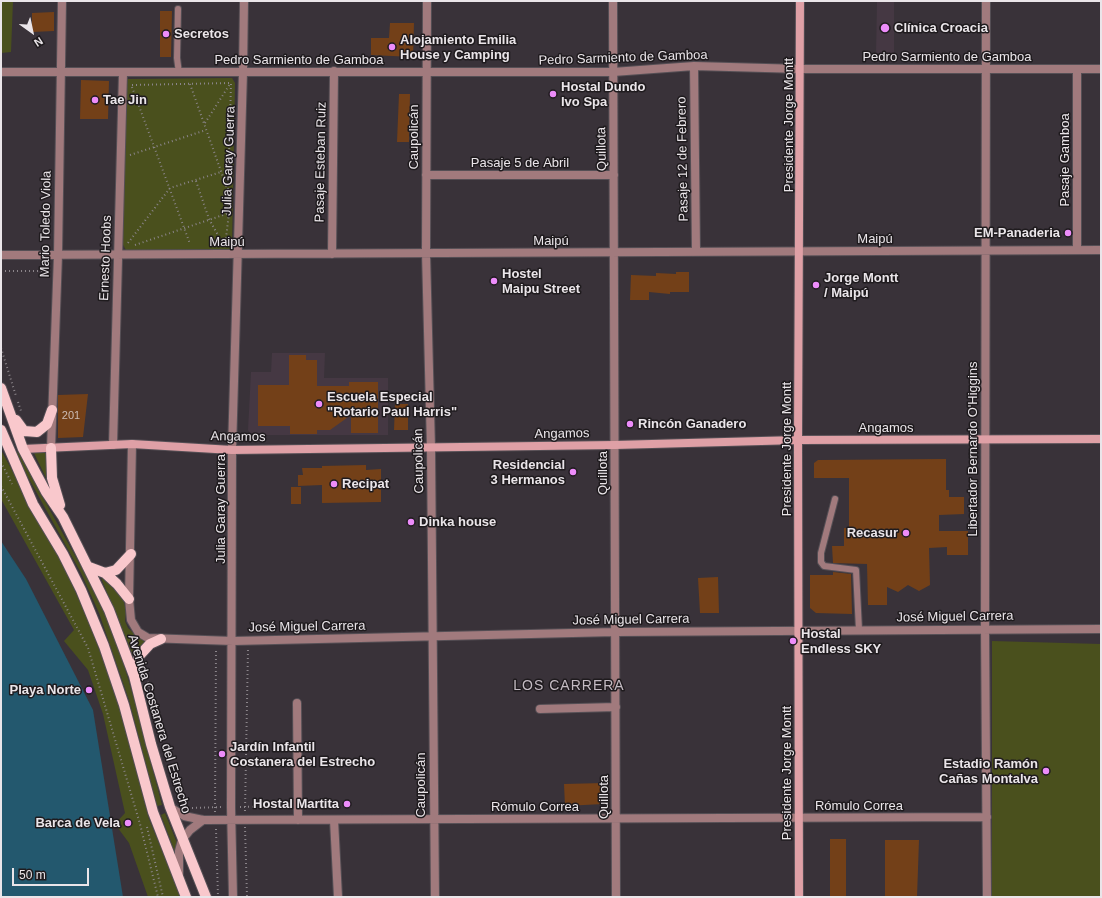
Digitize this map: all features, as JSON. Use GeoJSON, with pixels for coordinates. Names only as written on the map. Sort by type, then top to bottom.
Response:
{"type":"FeatureCollection","features":[{"type":"Feature","properties":{"kind":"main road","name":"Avenida Costanera del Estrecho"},"geometry":{"type":"LineString","coordinates":[[1,388],[23,449],[46,492],[63,517],[89,566],[109,610],[134,676],[151,744],[170,807],[206,897]]}},
{"type":"Feature","properties":{"kind":"main road"},"geometry":{"type":"LineString","coordinates":[[5,400],[18,424],[24,431],[32,433],[42,429],[47,424],[52,410]]}},
{"type":"Feature","properties":{"kind":"main road"},"geometry":{"type":"LineString","coordinates":[[1,431],[23,449]]}},
{"type":"Feature","properties":{"kind":"main road"},"geometry":{"type":"LineString","coordinates":[[1,431],[34,504],[63,554],[81,590],[104,646],[124,705],[152,812],[186,897]]}},
{"type":"Feature","properties":{"kind":"main road"},"geometry":{"type":"LineString","coordinates":[[51,448],[52,478],[63,517]]}},
{"type":"Feature","properties":{"kind":"main road"},"geometry":{"type":"LineString","coordinates":[[105,574],[116,570],[131,554]]}},
{"type":"Feature","properties":{"kind":"main road"},"geometry":{"type":"LineString","coordinates":[[89,566],[105,574],[117,584],[129,599]]}},
{"type":"Feature","properties":{"kind":"main road"},"geometry":{"type":"LineString","coordinates":[[134,676],[139,656],[150,644],[161,639]]}},
{"type":"Feature","properties":{"kind":"street","name":"Mario Toledo Viola"},"geometry":{"type":"LineString","coordinates":[[51,448],[58,255],[62,1]]}},
{"type":"Feature","properties":{"kind":"street","name":"Julia Garay Guerra"},"geometry":{"type":"LineString","coordinates":[[233,897],[231,820],[233,641],[232,450],[244,1]]}},
{"type":"Feature","properties":{"kind":"street","name":"Caupolicán"},"geometry":{"type":"LineString","coordinates":[[428,1],[426,253],[431,448],[433,820],[435,897]]}},
{"type":"Feature","properties":{"kind":"street","name":"Quillota"},"geometry":{"type":"LineString","coordinates":[[613,1],[616,897]]}},
{"type":"Feature","properties":{"kind":"street","name":"Presidente Jorge Montt"},"geometry":{"type":"LineString","coordinates":[[799,897],[798,440],[801,69],[800,1]]}},
{"type":"Feature","properties":{"kind":"street","name":"Libertador Bernardo O'Higgins"},"geometry":{"type":"LineString","coordinates":[[986,1],[984,69],[987,897]]}},
{"type":"Feature","properties":{"kind":"street","name":"Pedro Sarmiento de Gamboa"},"geometry":{"type":"LineString","coordinates":[[1,72],[613,72],[694,66],[801,69],[1101,69]]}},
{"type":"Feature","properties":{"kind":"street","name":"Pasaje 12 de Febrero"},"geometry":{"type":"LineString","coordinates":[[694,66],[696,252]]}},
{"type":"Feature","properties":{"kind":"street","name":"Pasaje Gamboa"},"geometry":{"type":"LineString","coordinates":[[1077,69],[1077,250]]}},
{"type":"Feature","properties":{"kind":"street","name":"Pasaje Esteban Ruiz"},"geometry":{"type":"LineString","coordinates":[[332,254],[334,71]]}},
{"type":"Feature","properties":{"kind":"street","name":"Ernesto Hoobs"},"geometry":{"type":"LineString","coordinates":[[113,445],[123,73]]}},
{"type":"Feature","properties":{"kind":"street","name":"Pasaje 5 de Abril"},"geometry":{"type":"LineString","coordinates":[[426,175],[614,176]]}},
{"type":"Feature","properties":{"kind":"street","name":"Maipú"},"geometry":{"type":"LineString","coordinates":[[1,255],[1101,250]]}},
{"type":"Feature","properties":{"kind":"street","name":"Angamos"},"geometry":{"type":"LineString","coordinates":[[23,449],[132,444],[232,450],[615,445],[798,440],[1101,439]]}},
{"type":"Feature","properties":{"kind":"street"},"geometry":{"type":"LineString","coordinates":[[132,444],[129,599],[131,620],[138,632],[148,638],[161,639]]}},
{"type":"Feature","properties":{"kind":"street","name":"José Miguel Carrera"},"geometry":{"type":"LineString","coordinates":[[161,639],[233,641],[615,632],[985,628],[1101,629]]}},
{"type":"Feature","properties":{"kind":"street"},"geometry":{"type":"LineString","coordinates":[[297,703],[298,820]]}},
{"type":"Feature","properties":{"kind":"street"},"geometry":{"type":"LineString","coordinates":[[540,709],[616,707]]}},
{"type":"Feature","properties":{"kind":"street","name":"Rómulo Correa"},"geometry":{"type":"LineString","coordinates":[[170,807],[184,816],[203,820],[987,817]]}},
{"type":"Feature","properties":{"kind":"street"},"geometry":{"type":"LineString","coordinates":[[180,882],[178,858],[182,840],[190,830],[203,820]]}},
{"type":"Feature","properties":{"kind":"street"},"geometry":{"type":"LineString","coordinates":[[334,820],[338,897]]}},
{"type":"Feature","properties":{"kind":"lane"},"geometry":{"type":"LineString","coordinates":[[178,9],[179,73]]}},
{"type":"Feature","properties":{"kind":"lane"},"geometry":{"type":"LineString","coordinates":[[835,499],[821,553],[821,562],[824,566],[856,570],[859,630]]}},
{"type":"Feature","properties":{"kind":"path"},"geometry":{"type":"LineString","coordinates":[[188,72],[190,84],[228,191]]}},
{"type":"Feature","properties":{"kind":"path"},"geometry":{"type":"LineString","coordinates":[[205,123],[231,83],[243,72]]}},
{"type":"Feature","properties":{"kind":"path"},"geometry":{"type":"LineString","coordinates":[[132,85],[231,83]]}},
{"type":"Feature","properties":{"kind":"path"},"geometry":{"type":"LineString","coordinates":[[196,181],[209,219],[225,247],[229,213],[228,191],[231,83]]}},
{"type":"Feature","properties":{"kind":"path"},"geometry":{"type":"LineString","coordinates":[[131,93],[132,85]]}},
{"type":"Feature","properties":{"kind":"path"},"geometry":{"type":"LineString","coordinates":[[132,85],[156,147],[190,244]]}},
{"type":"Feature","properties":{"kind":"path"},"geometry":{"type":"LineString","coordinates":[[121,157],[206,130]]}},
{"type":"Feature","properties":{"kind":"path"},"geometry":{"type":"LineString","coordinates":[[126,245],[170,188],[222,172]]}},
{"type":"Feature","properties":{"kind":"path"},"geometry":{"type":"LineString","coordinates":[[126,245],[135,245],[229,213]]}},
{"type":"Feature","properties":{"kind":"path"},"geometry":{"type":"LineString","coordinates":[[126,237],[126,245]]}},
{"type":"Feature","properties":{"kind":"path"},"geometry":{"type":"LineString","coordinates":[[1,271],[49,271],[48,279]]}},
{"type":"Feature","properties":{"kind":"path"},"geometry":{"type":"LineString","coordinates":[[1,348],[22,412]]}},
{"type":"Feature","properties":{"kind":"path"},"geometry":{"type":"LineString","coordinates":[[1,462],[13,486]]}},
{"type":"Feature","properties":{"kind":"path"},"geometry":{"type":"LineString","coordinates":[[1,486],[88,648],[140,824],[158,897]]}},
{"type":"Feature","properties":{"kind":"path"},"geometry":{"type":"LineString","coordinates":[[247,897],[245,820],[248,640]]}},
{"type":"Feature","properties":{"kind":"path"},"geometry":{"type":"LineString","coordinates":[[209,648],[216,648],[215,820],[218,897]]}},
{"type":"Feature","properties":{"kind":"path"},"geometry":{"type":"LineString","coordinates":[[146,670],[160,732]]}},
{"type":"Feature","properties":{"kind":"path"},"geometry":{"type":"LineString","coordinates":[[146,822],[163,897]]}},
{"type":"Feature","properties":{"kind":"shaded area","name":"Clínica Croacia"},"geometry":{"type":"Polygon","coordinates":[[[877,1],[894,1],[894,54],[876,55],[877,1]]]}},
{"type":"Feature","properties":{"kind":"shaded area","name":"Escuela Especial \"Rotario Paul Harris\""},"geometry":{"type":"Polygon","coordinates":[[[272,353],[325,353],[324,378],[388,378],[388,435],[251,435],[248,430],[251,372],[271,372],[272,353]]]}},
{"type":"Feature","properties":{"kind":"green space"},"geometry":{"type":"Polygon","coordinates":[[[1,1],[13,1],[11,52],[1,53],[1,1]]]}},
{"type":"Feature","properties":{"kind":"green space"},"geometry":{"type":"Polygon","coordinates":[[[232,78],[235,83],[232,249],[225,253],[128,254],[121,241],[127,79],[232,78]]]}},
{"type":"Feature","properties":{"kind":"green space"},"geometry":{"type":"Polygon","coordinates":[[[1,450],[64,566],[90,625],[117,698],[149,819],[181,897],[148,897],[129,843],[115,824],[125,813],[103,714],[88,670],[64,641],[74,630],[1,499],[1,450]]]}},
{"type":"Feature","properties":{"kind":"green space"},"geometry":{"type":"Polygon","coordinates":[[[13,450],[21,454],[41,494],[93,588],[116,639],[135,702],[162,805],[157,806],[129,700],[99,613],[81,573],[13,450]]]}},
{"type":"Feature","properties":{"kind":"green space"},"geometry":{"type":"Polygon","coordinates":[[[34,453],[47,453],[46,478],[34,453]]]}},
{"type":"Feature","properties":{"kind":"green space"},"geometry":{"type":"Polygon","coordinates":[[[101,578],[112,583],[122,594],[126,611],[125,621],[128,628],[139,638],[148,641],[141,646],[134,658],[101,578]]]}},
{"type":"Feature","properties":{"kind":"green space","name":"Estadio Ramón Cañas Montalva"},"geometry":{"type":"Polygon","coordinates":[[[992,641],[1101,644],[1101,897],[992,897],[992,641]]]}},
{"type":"Feature","properties":{"kind":"green space"},"geometry":{"type":"Polygon","coordinates":[[[165,813],[177,843],[176,855],[161,815],[165,813]]]}},
{"type":"Feature","properties":{"kind":"water"},"geometry":{"type":"Polygon","coordinates":[[[1,541],[26,579],[93,710],[123,897],[1,897],[1,541]]]}},
{"type":"Feature","properties":{"kind":"building","name":"Secretos"},"geometry":{"type":"Polygon","coordinates":[[[160,11],[172,11],[171,57],[160,57],[160,11]]]}},
{"type":"Feature","properties":{"kind":"building"},"geometry":{"type":"Polygon","coordinates":[[[54,12],[54,31],[32,32],[32,13],[54,12]]]}},
{"type":"Feature","properties":{"kind":"building","name":"Alojamiento Emilia House y Camping"},"geometry":{"type":"Polygon","coordinates":[[[390,23],[414,23],[413,57],[371,55],[371,38],[389,38],[390,23]]]}},
{"type":"Feature","properties":{"kind":"building","name":"Tae Jin"},"geometry":{"type":"Polygon","coordinates":[[[81,80],[109,81],[108,119],[80,119],[81,80]]]}},
{"type":"Feature","properties":{"kind":"building"},"geometry":{"type":"Polygon","coordinates":[[[399,94],[410,94],[409,142],[397,142],[399,94]]]}},
{"type":"Feature","properties":{"kind":"building"},"geometry":{"type":"Polygon","coordinates":[[[676,272],[689,272],[689,292],[670,292],[670,294],[649,292],[649,300],[630,300],[631,275],[656,276],[656,273],[676,274],[676,272]]]}},
{"type":"Feature","properties":{"kind":"building","name":"Escuela Especial \"Rotario Paul Harris\""},"geometry":{"type":"Polygon","coordinates":[[[289,355],[306,355],[306,360],[317,360],[317,386],[349,386],[349,382],[378,382],[378,433],[351,433],[351,415],[330,430],[317,430],[317,434],[290,434],[290,426],[258,426],[258,385],[289,385],[289,355]]]}},
{"type":"Feature","properties":{"kind":"building"},"geometry":{"type":"Polygon","coordinates":[[[88,394],[83,437],[58,438],[58,395],[88,394]]]}},
{"type":"Feature","properties":{"kind":"building"},"geometry":{"type":"Polygon","coordinates":[[[395,404],[408,404],[408,430],[394,430],[395,404]]]}},
{"type":"Feature","properties":{"kind":"building","name":"Recasur"},"geometry":{"type":"Polygon","coordinates":[[[946,459],[946,490],[949,490],[949,497],[964,497],[964,514],[939,515],[939,531],[968,531],[968,555],[947,555],[947,547],[929,548],[930,585],[919,591],[908,585],[898,592],[887,587],[887,605],[868,605],[867,564],[833,563],[832,546],[844,546],[844,528],[849,528],[849,478],[814,478],[814,463],[818,460],[946,459]]]}},
{"type":"Feature","properties":{"kind":"building"},"geometry":{"type":"Polygon","coordinates":[[[366,465],[366,470],[381,469],[381,502],[322,503],[322,485],[298,486],[298,475],[303,475],[302,468],[366,465]]]}},
{"type":"Feature","properties":{"kind":"building"},"geometry":{"type":"Polygon","coordinates":[[[291,487],[301,487],[301,504],[291,504],[291,487]]]}},
{"type":"Feature","properties":{"kind":"building"},"geometry":{"type":"Polygon","coordinates":[[[833,572],[851,574],[852,614],[816,613],[810,608],[810,575],[833,575],[833,572]]]}},
{"type":"Feature","properties":{"kind":"building"},"geometry":{"type":"Polygon","coordinates":[[[718,577],[719,613],[700,613],[698,578],[718,577]]]}},
{"type":"Feature","properties":{"kind":"building"},"geometry":{"type":"Polygon","coordinates":[[[604,783],[603,804],[565,806],[564,784],[604,783]]]}},
{"type":"Feature","properties":{"kind":"building"},"geometry":{"type":"Polygon","coordinates":[[[830,839],[846,839],[846,897],[830,897],[830,839]]]}},
{"type":"Feature","properties":{"kind":"building"},"geometry":{"type":"Polygon","coordinates":[[[885,840],[919,840],[917,897],[885,897],[885,840]]]}},
{"type":"Feature","properties":{"kind":"place","name":"Clínica Croacia"},"geometry":{"type":"Point","coordinates":[885,28]}},
{"type":"Feature","properties":{"kind":"place","name":"Secretos"},"geometry":{"type":"Point","coordinates":[166,34]}},
{"type":"Feature","properties":{"kind":"place","name":"Alojamiento Emilia House y Camping"},"geometry":{"type":"Point","coordinates":[392,47]}},
{"type":"Feature","properties":{"kind":"place","name":"Hostal Dundo Ivo Spa"},"geometry":{"type":"Point","coordinates":[553,94]}},
{"type":"Feature","properties":{"kind":"place","name":"Tae Jin"},"geometry":{"type":"Point","coordinates":[95,100]}},
{"type":"Feature","properties":{"kind":"place","name":"EM-Panaderia"},"geometry":{"type":"Point","coordinates":[1068,233]}},
{"type":"Feature","properties":{"kind":"place","name":"Hostel Maipu Street"},"geometry":{"type":"Point","coordinates":[494,281]}},
{"type":"Feature","properties":{"kind":"place","name":"Jorge Montt / Maipú"},"geometry":{"type":"Point","coordinates":[816,285]}},
{"type":"Feature","properties":{"kind":"place","name":"Escuela Especial \"Rotario Paul Harris\""},"geometry":{"type":"Point","coordinates":[319,404]}},
{"type":"Feature","properties":{"kind":"place","name":"Rincón Ganadero"},"geometry":{"type":"Point","coordinates":[630,424]}},
{"type":"Feature","properties":{"kind":"place","name":"Residencial 3 Hermanos"},"geometry":{"type":"Point","coordinates":[573,472]}},
{"type":"Feature","properties":{"kind":"place","name":"Recipat"},"geometry":{"type":"Point","coordinates":[334,484]}},
{"type":"Feature","properties":{"kind":"place","name":"Dinka house"},"geometry":{"type":"Point","coordinates":[411,522]}},
{"type":"Feature","properties":{"kind":"place","name":"Recasur"},"geometry":{"type":"Point","coordinates":[906,533]}},
{"type":"Feature","properties":{"kind":"place","name":"Hostal Endless SKY"},"geometry":{"type":"Point","coordinates":[793,641]}},
{"type":"Feature","properties":{"kind":"place","name":"Playa Norte"},"geometry":{"type":"Point","coordinates":[89,690]}},
{"type":"Feature","properties":{"kind":"place","name":"Jardín Infantil Costanera del Estrecho"},"geometry":{"type":"Point","coordinates":[222,754]}},
{"type":"Feature","properties":{"kind":"place","name":"Estadio Ramón Cañas Montalva"},"geometry":{"type":"Point","coordinates":[1046,771]}},
{"type":"Feature","properties":{"kind":"place","name":"Hostal Martita"},"geometry":{"type":"Point","coordinates":[347,804]}},
{"type":"Feature","properties":{"kind":"place","name":"Barca de Vela"},"geometry":{"type":"Point","coordinates":[128,823]}},
{"type":"Feature","properties":{"kind":"district","name":"LOS CARRERA"},"geometry":{"type":"Point","coordinates":[569,686]}}]}
